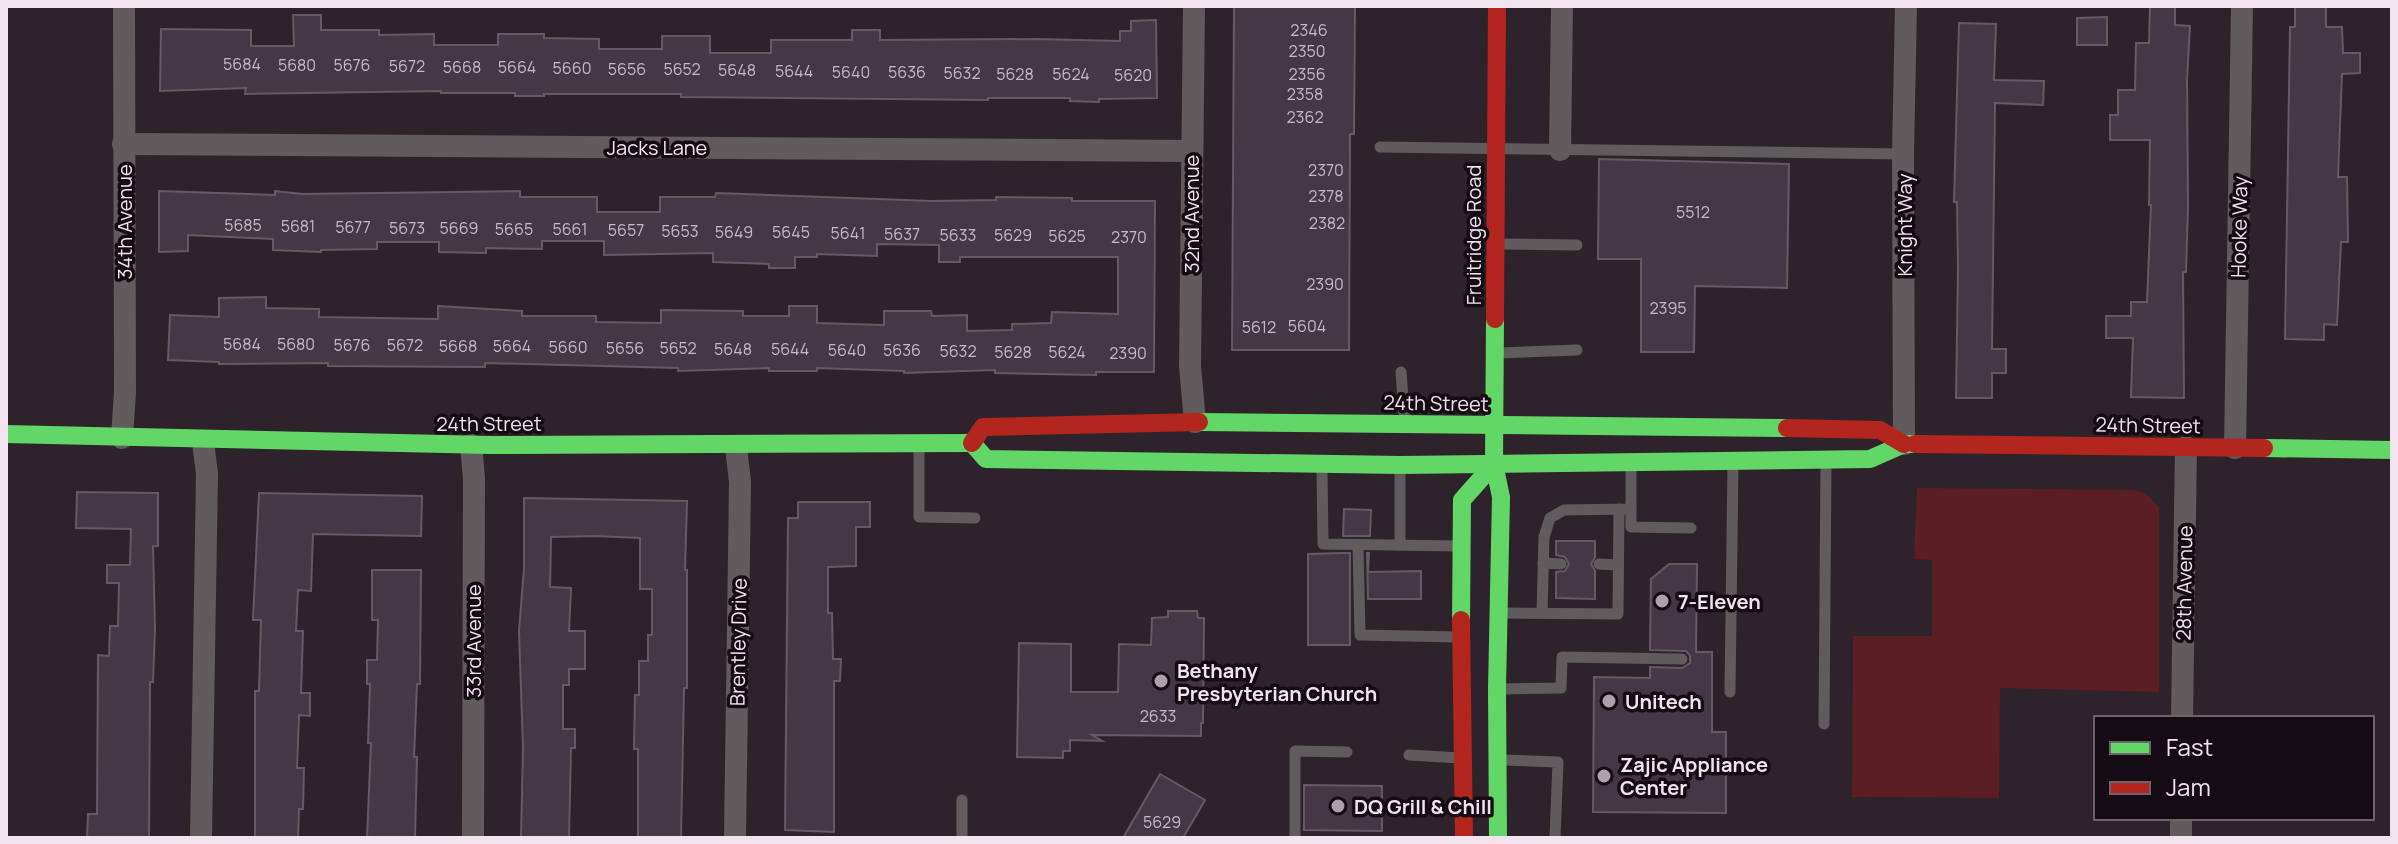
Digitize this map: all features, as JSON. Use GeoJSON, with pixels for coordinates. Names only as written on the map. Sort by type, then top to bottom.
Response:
{"type":"FeatureCollection","features":[{"type":"Feature","properties":{"kind":"street","name":"34th Avenue"},"geometry":{"type":"LineString","coordinates":[[122,438],[125,392],[124,6]]}},
{"type":"Feature","properties":{"kind":"street","name":"32nd Avenue"},"geometry":{"type":"LineString","coordinates":[[1194,6],[1190,366],[1195,422]]}},
{"type":"Feature","properties":{"kind":"street","name":"Fruitridge Road"},"geometry":{"type":"LineString","coordinates":[[1497,6],[1494,464],[1501,497],[1498,838]]}},
{"type":"Feature","properties":{"kind":"street"},"geometry":{"type":"LineString","coordinates":[[1560,150],[1562,6]]}},
{"type":"Feature","properties":{"kind":"street","name":"Knight Way"},"geometry":{"type":"LineString","coordinates":[[1904,444],[1906,6]]}},
{"type":"Feature","properties":{"kind":"street","name":"Hooke Way"},"geometry":{"type":"LineString","coordinates":[[2235,448],[2242,6]]}},
{"type":"Feature","properties":{"kind":"street","name":"Jacks Lane"},"geometry":{"type":"LineString","coordinates":[[123,144],[1191,151]]}},
{"type":"Feature","properties":{"kind":"street","name":"24th Street"},"geometry":{"type":"LineString","coordinates":[[972,443],[983,427],[1195,422],[1880,430],[1904,444]]}},
{"type":"Feature","properties":{"kind":"street","name":"24th Street"},"geometry":{"type":"LineString","coordinates":[[6,434],[203,442],[471,445],[736,447],[972,443],[986,459],[1400,465],[1870,459],[1904,444],[2392,450]]}},
{"type":"Feature","properties":{"kind":"street"},"geometry":{"type":"LineString","coordinates":[[201,838],[207,474],[203,442]]}},
{"type":"Feature","properties":{"kind":"street","name":"33rd Avenue"},"geometry":{"type":"LineString","coordinates":[[471,445],[474,478],[473,838]]}},
{"type":"Feature","properties":{"kind":"street","name":"Brentley Drive"},"geometry":{"type":"LineString","coordinates":[[735,838],[740,482],[736,447]]}},
{"type":"Feature","properties":{"kind":"street","name":"28th Avenue"},"geometry":{"type":"LineString","coordinates":[[2182,716],[2186,447]]}},
{"type":"Feature","properties":{"kind":"street"},"geometry":{"type":"LineString","coordinates":[[1464,838],[1462,500],[1494,464]]}},
{"type":"Feature","properties":{"kind":"lane"},"geometry":{"type":"LineString","coordinates":[[1380,147],[1903,154]]}},
{"type":"Feature","properties":{"kind":"lane"},"geometry":{"type":"LineString","coordinates":[[1495,244],[1577,245]]}},
{"type":"Feature","properties":{"kind":"lane"},"geometry":{"type":"LineString","coordinates":[[1495,354],[1577,350]]}},
{"type":"Feature","properties":{"kind":"lane"},"geometry":{"type":"LineString","coordinates":[[1401,372],[1405,425]]}},
{"type":"Feature","properties":{"kind":"lane"},"geometry":{"type":"LineString","coordinates":[[919,444],[919,517],[975,518]]}},
{"type":"Feature","properties":{"kind":"lane"},"geometry":{"type":"LineString","coordinates":[[1824,724],[1826,460]]}},
{"type":"Feature","properties":{"kind":"lane"},"geometry":{"type":"LineString","coordinates":[[1498,613],[1618,614],[1618,565],[1631,462]]}},
{"type":"Feature","properties":{"kind":"lane"},"geometry":{"type":"LineString","coordinates":[[1730,692],[1733,462]]}},
{"type":"Feature","properties":{"kind":"lane"},"geometry":{"type":"LineString","coordinates":[[1323,464],[1323,544],[1461,546]]}},
{"type":"Feature","properties":{"kind":"lane"},"geometry":{"type":"LineString","coordinates":[[1400,465],[1400,545]]}},
{"type":"Feature","properties":{"kind":"lane"},"geometry":{"type":"LineString","coordinates":[[1625,509],[1631,527],[1691,528]]}},
{"type":"Feature","properties":{"kind":"lane"},"geometry":{"type":"LineString","coordinates":[[1542,613],[1544,537],[1550,518],[1564,510],[1625,509]]}},
{"type":"Feature","properties":{"kind":"lane"},"geometry":{"type":"LineString","coordinates":[[1358,545],[1360,635],[1461,637]]}},
{"type":"Feature","properties":{"kind":"lane"},"geometry":{"type":"LineString","coordinates":[[1543,563],[1561,564]]}},
{"type":"Feature","properties":{"kind":"lane"},"geometry":{"type":"LineString","coordinates":[[1599,564],[1618,565]]}},
{"type":"Feature","properties":{"kind":"lane"},"geometry":{"type":"LineString","coordinates":[[1497,689],[1561,688],[1562,657],[1682,659]]}},
{"type":"Feature","properties":{"kind":"lane"},"geometry":{"type":"LineString","coordinates":[[1295,838],[1295,751],[1347,752]]}},
{"type":"Feature","properties":{"kind":"lane"},"geometry":{"type":"LineString","coordinates":[[1409,755],[1462,758]]}},
{"type":"Feature","properties":{"kind":"lane"},"geometry":{"type":"LineString","coordinates":[[1497,760],[1558,762],[1555,838]]}},
{"type":"Feature","properties":{"kind":"lane"},"geometry":{"type":"LineString","coordinates":[[962,800],[962,838]]}},
{"type":"Feature","properties":{"kind":"shaded area"},"geometry":{"type":"Polygon","coordinates":[[[1917,488],[2134,490],[2145,493],[2159,507],[2159,692],[2000,688],[1999,798],[1852,797],[1853,636],[1932,636],[1932,560],[1914,559],[1917,488]]]}},
{"type":"Feature","properties":{"kind":"building"},"geometry":{"type":"Polygon","coordinates":[[[1234,6],[1355,6],[1354,134],[1350,134],[1349,350],[1232,350],[1234,6]]]}},
{"type":"Feature","properties":{"kind":"building"},"geometry":{"type":"Polygon","coordinates":[[[2150,6],[2175,6],[2175,25],[2190,26],[2187,79],[2188,207],[2186,272],[2183,272],[2184,398],[2131,397],[2133,338],[2106,338],[2106,316],[2131,316],[2131,302],[2147,302],[2150,140],[2110,140],[2110,115],[2118,115],[2118,90],[2135,90],[2136,43],[2149,43],[2150,6]]]}},
{"type":"Feature","properties":{"kind":"building"},"geometry":{"type":"Polygon","coordinates":[[[2295,6],[2326,6],[2326,27],[2342,27],[2343,53],[2360,53],[2360,73],[2342,74],[2338,177],[2347,177],[2348,242],[2341,242],[2337,325],[2324,324],[2324,340],[2285,339],[2290,27],[2295,27],[2295,6]]]}},
{"type":"Feature","properties":{"kind":"building"},"geometry":{"type":"Polygon","coordinates":[[[293,15],[321,15],[321,30],[379,30],[379,35],[434,34],[434,45],[498,45],[498,34],[544,34],[544,38],[599,39],[599,49],[662,49],[662,36],[710,36],[710,53],[771,53],[771,40],[852,40],[852,30],[880,30],[880,40],[1120,41],[1120,31],[1131,31],[1131,21],[1156,20],[1157,98],[1099,99],[1099,102],[1070,101],[1070,98],[681,97],[681,94],[515,96],[515,93],[441,91],[245,94],[246,88],[160,91],[161,29],[251,30],[251,46],[294,46],[293,15]]]}},
{"type":"Feature","properties":{"kind":"building"},"geometry":{"type":"Polygon","coordinates":[[[2107,17],[2107,45],[2077,45],[2077,18],[2107,17]]]}},
{"type":"Feature","properties":{"kind":"building"},"geometry":{"type":"Polygon","coordinates":[[[1959,23],[1996,24],[1994,80],[2044,81],[2043,105],[1995,103],[1992,349],[2006,349],[2006,373],[1992,373],[1992,398],[1956,398],[1958,269],[1957,202],[1954,202],[1959,23]]]}},
{"type":"Feature","properties":{"kind":"building"},"geometry":{"type":"Polygon","coordinates":[[[1599,159],[1789,164],[1787,288],[1695,286],[1694,352],[1641,352],[1641,259],[1598,259],[1599,159]]]}},
{"type":"Feature","properties":{"kind":"building"},"geometry":{"type":"Polygon","coordinates":[[[159,191],[275,195],[275,191],[303,194],[520,191],[520,197],[597,197],[597,212],[660,212],[660,197],[715,197],[716,193],[932,201],[996,200],[996,197],[1155,201],[1154,372],[1096,372],[1096,375],[995,373],[995,370],[904,373],[817,368],[817,371],[769,371],[769,368],[678,371],[678,368],[485,363],[485,367],[328,366],[328,363],[219,364],[168,360],[170,315],[219,317],[219,298],[266,297],[266,308],[319,309],[319,317],[438,319],[438,306],[522,311],[522,316],[596,316],[596,322],[661,323],[661,310],[743,311],[743,316],[789,316],[789,306],[817,306],[817,323],[884,325],[884,311],[931,311],[932,316],[967,315],[967,331],[1012,330],[1012,324],[1051,323],[1052,312],[1118,314],[1118,257],[960,257],[960,262],[939,262],[939,245],[877,244],[877,256],[817,254],[817,257],[795,257],[795,268],[769,268],[769,264],[713,262],[713,253],[604,255],[604,241],[542,241],[542,249],[486,248],[486,253],[439,252],[439,242],[377,242],[377,249],[321,252],[273,250],[273,239],[188,235],[188,251],[159,252],[159,191]]]}},
{"type":"Feature","properties":{"kind":"building"},"geometry":{"type":"Polygon","coordinates":[[[77,492],[158,493],[158,546],[153,546],[155,628],[153,682],[150,682],[149,838],[87,838],[88,814],[97,814],[98,655],[109,656],[110,626],[118,626],[119,583],[107,583],[107,565],[130,565],[131,529],[76,528],[77,492]]]}},
{"type":"Feature","properties":{"kind":"building"},"geometry":{"type":"Polygon","coordinates":[[[259,493],[422,496],[421,536],[313,534],[311,591],[298,590],[296,631],[303,631],[301,693],[310,693],[310,716],[299,715],[297,768],[304,768],[303,809],[299,809],[298,838],[255,838],[255,691],[259,691],[261,620],[253,620],[259,493]]]}},
{"type":"Feature","properties":{"kind":"building"},"geometry":{"type":"Polygon","coordinates":[[[524,498],[687,501],[687,688],[684,688],[681,838],[638,838],[635,695],[639,695],[639,661],[648,661],[648,635],[652,635],[652,589],[640,589],[640,538],[596,536],[551,537],[550,587],[571,588],[569,631],[585,631],[585,669],[569,669],[569,685],[563,685],[563,729],[575,729],[575,748],[571,748],[569,838],[521,838],[523,748],[519,631],[524,568],[524,498]]]}},
{"type":"Feature","properties":{"kind":"building"},"geometry":{"type":"Polygon","coordinates":[[[798,502],[870,502],[870,527],[856,527],[856,566],[828,567],[828,613],[832,613],[833,659],[841,659],[840,681],[834,681],[834,832],[785,830],[788,518],[798,518],[798,502]]]}},
{"type":"Feature","properties":{"kind":"building"},"geometry":{"type":"Polygon","coordinates":[[[1344,509],[1371,510],[1370,536],[1343,536],[1344,509]]]}},
{"type":"Feature","properties":{"kind":"building"},"geometry":{"type":"Polygon","coordinates":[[[1556,541],[1595,541],[1595,557],[1591,564],[1595,571],[1595,599],[1556,598],[1556,572],[1565,571],[1569,564],[1565,557],[1556,555],[1556,541]]]}},
{"type":"Feature","properties":{"kind":"building"},"geometry":{"type":"Polygon","coordinates":[[[1350,553],[1350,645],[1308,645],[1308,554],[1350,553]]]}},
{"type":"Feature","properties":{"kind":"building"},"geometry":{"type":"Polygon","coordinates":[[[1367,553],[1368,572],[1421,571],[1421,599],[1368,599],[1367,553]]]}},
{"type":"Feature","properties":{"kind":"building"},"geometry":{"type":"Polygon","coordinates":[[[1669,564],[1697,564],[1696,652],[1712,652],[1712,732],[1726,732],[1726,813],[1593,812],[1594,677],[1650,678],[1650,667],[1682,668],[1690,663],[1686,651],[1650,650],[1651,579],[1669,564]]]}},
{"type":"Feature","properties":{"kind":"building"},"geometry":{"type":"Polygon","coordinates":[[[372,570],[421,570],[420,684],[417,684],[414,757],[417,757],[415,838],[367,838],[371,743],[368,743],[370,684],[367,684],[367,660],[377,660],[378,620],[372,620],[372,570]]]}},
{"type":"Feature","properties":{"kind":"building","name":"Bethany Presbyterian Church"},"geometry":{"type":"Polygon","coordinates":[[[1168,611],[1197,611],[1198,618],[1204,618],[1201,736],[1092,735],[1102,741],[1070,740],[1070,751],[1063,751],[1063,758],[1017,757],[1019,643],[1071,644],[1071,692],[1118,692],[1119,644],[1151,645],[1152,618],[1168,617],[1168,611]]]}},
{"type":"Feature","properties":{"kind":"building"},"geometry":{"type":"Polygon","coordinates":[[[1160,774],[1205,800],[1183,838],[1123,838],[1160,774]]]}},
{"type":"Feature","properties":{"kind":"building"},"geometry":{"type":"Polygon","coordinates":[[[1304,785],[1382,786],[1382,831],[1304,830],[1304,785]]]}},
{"type":"Feature","properties":{"kind":"traffic: fast"},"geometry":{"type":"LineString","coordinates":[[1495,319],[1494,464],[1501,497],[1498,838]]}},
{"type":"Feature","properties":{"kind":"traffic: fast"},"geometry":{"type":"LineString","coordinates":[[1199,422],[1787,428]]}},
{"type":"Feature","properties":{"kind":"traffic: fast"},"geometry":{"type":"LineString","coordinates":[[6,434],[489,445],[972,443]]}},
{"type":"Feature","properties":{"kind":"traffic: fast"},"geometry":{"type":"LineString","coordinates":[[972,443],[986,459],[1400,465],[1870,459],[1904,444],[1915,444]]}},
{"type":"Feature","properties":{"kind":"traffic: fast"},"geometry":{"type":"LineString","coordinates":[[2264,448],[2392,450]]}},
{"type":"Feature","properties":{"kind":"traffic: fast"},"geometry":{"type":"LineString","coordinates":[[1461,620],[1462,500],[1494,464]]}},
{"type":"Feature","properties":{"kind":"traffic: jam"},"geometry":{"type":"LineString","coordinates":[[1495,319],[1497,6]]}},
{"type":"Feature","properties":{"kind":"traffic: jam"},"geometry":{"type":"LineString","coordinates":[[972,443],[983,427],[1199,422]]}},
{"type":"Feature","properties":{"kind":"traffic: jam"},"geometry":{"type":"LineString","coordinates":[[1787,428],[1880,430],[1904,444]]}},
{"type":"Feature","properties":{"kind":"traffic: jam"},"geometry":{"type":"LineString","coordinates":[[1915,444],[2264,448]]}},
{"type":"Feature","properties":{"kind":"traffic: jam"},"geometry":{"type":"LineString","coordinates":[[1461,620],[1464,838]]}},
{"type":"Feature","properties":{"kind":"place","name":"7-Eleven"},"geometry":{"type":"Point","coordinates":[1662,601]}},
{"type":"Feature","properties":{"kind":"place","name":"Bethany Presbyterian Church"},"geometry":{"type":"Point","coordinates":[1161,681]}},
{"type":"Feature","properties":{"kind":"place","name":"Unitech"},"geometry":{"type":"Point","coordinates":[1609,701]}},
{"type":"Feature","properties":{"kind":"place","name":"Zajic Appliance Center"},"geometry":{"type":"Point","coordinates":[1604,776]}},
{"type":"Feature","properties":{"kind":"place","name":"DQ Grill & Chill"},"geometry":{"type":"Point","coordinates":[1338,806]}}]}
